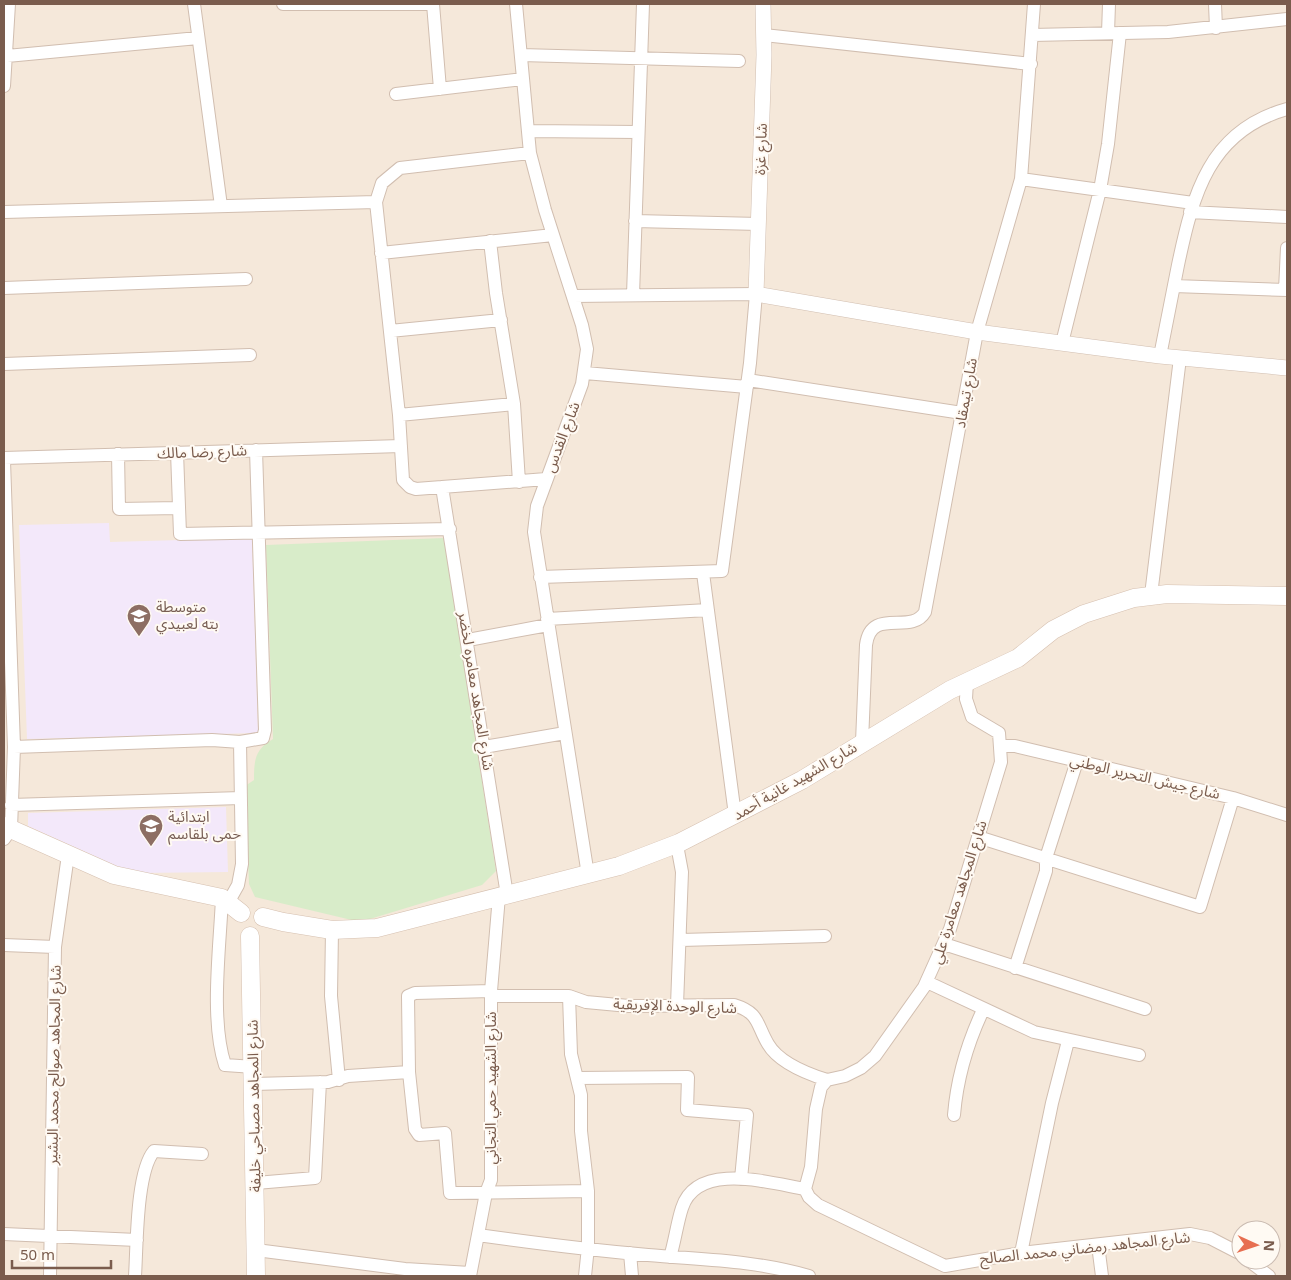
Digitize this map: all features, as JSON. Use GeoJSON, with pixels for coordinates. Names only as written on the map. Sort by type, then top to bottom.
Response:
{"type":"FeatureCollection","features":[{"type":"Feature","properties":{"kind":"main road","name":"شارع الشهيد غانية أحمد"},"geometry":{"type":"LineString","coordinates":[[246,915],[332,930],[377,928],[588,875],[677,845],[802,780],[862,742],[967,681],[1007,664],[1053,630],[1084,614],[1117,602],[1151,595],[1183,593],[1287,596]]}},
{"type":"Feature","properties":{"kind":"main road"},"geometry":{"type":"LineString","coordinates":[[6,831],[98,870],[246,915]]}},
{"type":"Feature","properties":{"kind":"main road","name":"شارع المجاهد مصباحي خليفة"},"geometry":{"type":"LineString","coordinates":[[246,915],[254,1076],[256,1276]]}},
{"type":"Feature","properties":{"kind":"street"},"geometry":{"type":"LineString","coordinates":[[4,86],[9,4]]}},
{"type":"Feature","properties":{"kind":"street"},"geometry":{"type":"LineString","coordinates":[[194,4],[221,206]]}},
{"type":"Feature","properties":{"kind":"street"},"geometry":{"type":"LineString","coordinates":[[283,4],[433,4],[440,89]]}},
{"type":"Feature","properties":{"kind":"street","name":"شارع القدس"},"geometry":{"type":"LineString","coordinates":[[516,4],[530,153],[585,337],[585,373],[546,479],[535,519],[535,546],[588,875]]}},
{"type":"Feature","properties":{"kind":"street"},"geometry":{"type":"LineString","coordinates":[[633,295],[643,4]]}},
{"type":"Feature","properties":{"kind":"street","name":"شارع غزة"},"geometry":{"type":"LineString","coordinates":[[756,294],[764,35],[763,4]]}},
{"type":"Feature","properties":{"kind":"street","name":"شارع تيمقاد"},"geometry":{"type":"LineString","coordinates":[[862,742],[866,639],[876,626],[886,623],[915,622],[925,612],[977,332],[1021,179],[1034,4]]}},
{"type":"Feature","properties":{"kind":"street"},"geometry":{"type":"LineString","coordinates":[[1062,343],[1100,190],[1108,144],[1114,33],[1109,4]]}},
{"type":"Feature","properties":{"kind":"street"},"geometry":{"type":"LineString","coordinates":[[1215,4],[1216,28]]}},
{"type":"Feature","properties":{"kind":"street"},"geometry":{"type":"LineString","coordinates":[[1032,35],[1216,28],[1287,19]]}},
{"type":"Feature","properties":{"kind":"street"},"geometry":{"type":"LineString","coordinates":[[764,35],[1031,64]]}},
{"type":"Feature","properties":{"kind":"street"},"geometry":{"type":"LineString","coordinates":[[7,56],[198,38]]}},
{"type":"Feature","properties":{"kind":"street"},"geometry":{"type":"LineString","coordinates":[[521,55],[739,61]]}},
{"type":"Feature","properties":{"kind":"street"},"geometry":{"type":"LineString","coordinates":[[396,94],[523,79]]}},
{"type":"Feature","properties":{"kind":"street"},"geometry":{"type":"LineString","coordinates":[[1160,356],[1192,208],[1211,164],[1233,137],[1253,122],[1287,109]]}},
{"type":"Feature","properties":{"kind":"street"},"geometry":{"type":"LineString","coordinates":[[528,131],[638,132]]}},
{"type":"Feature","properties":{"kind":"street"},"geometry":{"type":"LineString","coordinates":[[530,153],[400,168],[382,183],[376,202],[399,414],[401,475],[406,484],[416,489],[546,479]]}},
{"type":"Feature","properties":{"kind":"street"},"geometry":{"type":"LineString","coordinates":[[1021,179],[1100,190],[1192,208],[1287,217]]}},
{"type":"Feature","properties":{"kind":"street"},"geometry":{"type":"LineString","coordinates":[[4,212],[376,202]]}},
{"type":"Feature","properties":{"kind":"street"},"geometry":{"type":"LineString","coordinates":[[635,221],[759,224]]}},
{"type":"Feature","properties":{"kind":"street"},"geometry":{"type":"LineString","coordinates":[[381,253],[553,235]]}},
{"type":"Feature","properties":{"kind":"street"},"geometry":{"type":"LineString","coordinates":[[490,242],[514,404],[519,482]]}},
{"type":"Feature","properties":{"kind":"street"},"geometry":{"type":"LineString","coordinates":[[1174,286],[1286,290],[1287,248]]}},
{"type":"Feature","properties":{"kind":"street"},"geometry":{"type":"LineString","coordinates":[[4,288],[246,279]]}},
{"type":"Feature","properties":{"kind":"street"},"geometry":{"type":"LineString","coordinates":[[540,577],[722,571],[747,383],[756,294]]}},
{"type":"Feature","properties":{"kind":"street"},"geometry":{"type":"LineString","coordinates":[[572,296],[756,294],[977,332],[1160,356],[1287,368]]}},
{"type":"Feature","properties":{"kind":"street"},"geometry":{"type":"LineString","coordinates":[[390,331],[501,320]]}},
{"type":"Feature","properties":{"kind":"street"},"geometry":{"type":"LineString","coordinates":[[4,364],[250,355]]}},
{"type":"Feature","properties":{"kind":"street"},"geometry":{"type":"LineString","coordinates":[[1151,595],[1180,358]]}},
{"type":"Feature","properties":{"kind":"street"},"geometry":{"type":"LineString","coordinates":[[585,373],[747,383],[962,413]]}},
{"type":"Feature","properties":{"kind":"street"},"geometry":{"type":"LineString","coordinates":[[399,414],[514,404]]}},
{"type":"Feature","properties":{"kind":"street","name":"شارع رضا مالك"},"geometry":{"type":"LineString","coordinates":[[4,459],[400,446]]}},
{"type":"Feature","properties":{"kind":"street"},"geometry":{"type":"LineString","coordinates":[[14,747],[212,740],[240,742],[263,738],[265,730],[256,450]]}},
{"type":"Feature","properties":{"kind":"street"},"geometry":{"type":"LineString","coordinates":[[177,452],[180,534],[450,529]]}},
{"type":"Feature","properties":{"kind":"street"},"geometry":{"type":"LineString","coordinates":[[118,454],[119,510],[179,508]]}},
{"type":"Feature","properties":{"kind":"street"},"geometry":{"type":"LineString","coordinates":[[4,459],[8,722],[14,747],[11,806],[6,831]]}},
{"type":"Feature","properties":{"kind":"street","name":"شارع المجاهد معامره لخضر"},"geometry":{"type":"LineString","coordinates":[[442,487],[484,747],[503,895]]}},
{"type":"Feature","properties":{"kind":"street"},"geometry":{"type":"LineString","coordinates":[[703,572],[735,815]]}},
{"type":"Feature","properties":{"kind":"street"},"geometry":{"type":"LineString","coordinates":[[468,640],[547,622],[708,610]]}},
{"type":"Feature","properties":{"kind":"street"},"geometry":{"type":"LineString","coordinates":[[967,681],[966,699],[972,717],[999,733],[1001,746]]}},
{"type":"Feature","properties":{"kind":"street"},"geometry":{"type":"LineString","coordinates":[[484,747],[565,733]]}},
{"type":"Feature","properties":{"kind":"street"},"geometry":{"type":"LineString","coordinates":[[240,742],[242,864],[238,885],[246,915],[217,1017],[220,1049],[225,1065],[254,1076],[320,1082],[339,1080],[348,1076],[409,1072],[414,1129],[419,1135],[445,1133],[450,1193],[588,1191]]}},
{"type":"Feature","properties":{"kind":"street","name":"شارع جيش التحرير الوطني"},"geometry":{"type":"LineString","coordinates":[[1001,746],[1015,746],[1233,798],[1287,813]]}},
{"type":"Feature","properties":{"kind":"street","name":"شارع المجاهد معامرة علي"},"geometry":{"type":"LineString","coordinates":[[827,1080],[845,1076],[861,1068],[875,1056],[927,982],[944,944],[978,837],[1001,762],[1001,746]]}},
{"type":"Feature","properties":{"kind":"street"},"geometry":{"type":"LineString","coordinates":[[1015,968],[1046,871],[1046,858],[1077,761]]}},
{"type":"Feature","properties":{"kind":"street"},"geometry":{"type":"LineString","coordinates":[[11,806],[241,798]]}},
{"type":"Feature","properties":{"kind":"street"},"geometry":{"type":"LineString","coordinates":[[978,837],[1200,907],[1233,798]]}},
{"type":"Feature","properties":{"kind":"street"},"geometry":{"type":"LineString","coordinates":[[677,845],[682,872],[677,1006]]}},
{"type":"Feature","properties":{"kind":"street","name":"شارع المجاهد صوالح محمد البشير"},"geometry":{"type":"LineString","coordinates":[[50,1276],[55,947],[68,856]]}},
{"type":"Feature","properties":{"kind":"street","name":"شارع الشهيد حمي التجاني"},"geometry":{"type":"LineString","coordinates":[[470,1274],[486,1193],[491,1180],[493,1162],[491,994],[503,895]]}},
{"type":"Feature","properties":{"kind":"street"},"geometry":{"type":"LineString","coordinates":[[332,930],[331,996],[339,1080]]}},
{"type":"Feature","properties":{"kind":"street"},"geometry":{"type":"LineString","coordinates":[[680,940],[825,936]]}},
{"type":"Feature","properties":{"kind":"street"},"geometry":{"type":"LineString","coordinates":[[944,944],[1145,1009]]}},
{"type":"Feature","properties":{"kind":"street"},"geometry":{"type":"LineString","coordinates":[[4,945],[55,947]]}},
{"type":"Feature","properties":{"kind":"street"},"geometry":{"type":"LineString","coordinates":[[927,982],[983,1010],[1034,1032],[1068,1041],[1139,1055]]}},
{"type":"Feature","properties":{"kind":"street","name":"شارع الوحدة الإفريقية"},"geometry":{"type":"LineString","coordinates":[[409,1072],[408,996],[415,993],[491,994],[569,996],[586,1002],[606,1004],[734,1005],[748,1010],[759,1023],[767,1044],[776,1054],[812,1075],[827,1080]]}},
{"type":"Feature","properties":{"kind":"street"},"geometry":{"type":"LineString","coordinates":[[569,996],[571,1054],[581,1095],[583,1148],[588,1191],[588,1247],[585,1276]]}},
{"type":"Feature","properties":{"kind":"street"},"geometry":{"type":"LineString","coordinates":[[954,1115],[956,1092],[969,1041],[983,1010]]}},
{"type":"Feature","properties":{"kind":"street"},"geometry":{"type":"LineString","coordinates":[[1020,1253],[1052,1103],[1068,1041]]}},
{"type":"Feature","properties":{"kind":"street"},"geometry":{"type":"LineString","coordinates":[[578,1078],[688,1078],[687,1110],[746,1115],[741,1179]]}},
{"type":"Feature","properties":{"kind":"street"},"geometry":{"type":"LineString","coordinates":[[670,1257],[682,1206],[698,1186],[710,1180],[741,1179],[805,1189],[811,1167],[819,1095],[821,1087],[827,1080]]}},
{"type":"Feature","properties":{"kind":"street"},"geometry":{"type":"LineString","coordinates":[[256,1183],[315,1178],[320,1082]]}},
{"type":"Feature","properties":{"kind":"street"},"geometry":{"type":"LineString","coordinates":[[136,1276],[137,1240],[147,1159],[154,1151],[202,1154]]}},
{"type":"Feature","properties":{"kind":"street","name":"شارع المجاهد رمضاني محمد الصالح"},"geometry":{"type":"LineString","coordinates":[[805,1189],[809,1197],[818,1205],[945,1271],[1020,1253],[1190,1234],[1210,1238],[1231,1249]]}},
{"type":"Feature","properties":{"kind":"street"},"geometry":{"type":"LineString","coordinates":[[4,1234],[137,1240]]}},
{"type":"Feature","properties":{"kind":"street"},"geometry":{"type":"LineString","coordinates":[[478,1236],[670,1257],[724,1259],[759,1264],[809,1276]]}},
{"type":"Feature","properties":{"kind":"street"},"geometry":{"type":"LineString","coordinates":[[1098,1245],[1102,1276]]}},
{"type":"Feature","properties":{"kind":"street"},"geometry":{"type":"LineString","coordinates":[[256,1250],[470,1274]]}},
{"type":"Feature","properties":{"kind":"street"},"geometry":{"type":"LineString","coordinates":[[630,1253],[632,1276]]}},
{"type":"Feature","properties":{"kind":"shaded area"},"geometry":{"type":"Polygon","coordinates":[[[4,4],[1287,4],[1287,1276],[4,1276],[4,4]]]}},
{"type":"Feature","properties":{"kind":"shaded area","name":"متوسطة بته لعبيدي"},"geometry":{"type":"Polygon","coordinates":[[[109,523],[110,542],[252,538],[258,733],[27,739],[19,525],[109,523]]]}},
{"type":"Feature","properties":{"kind":"shaded area","name":"ابتدائية حمى بلقاسم"},"geometry":{"type":"Polygon","coordinates":[[[226,807],[228,872],[138,873],[123,869],[28,826],[28,813],[226,807]]]}},
{"type":"Feature","properties":{"kind":"green space"},"geometry":{"type":"Polygon","coordinates":[[[444,538],[496,871],[482,885],[360,922],[255,897],[249,884],[245,786],[254,780],[255,761],[259,751],[273,739],[266,545],[444,538]]]}},
{"type":"Feature","properties":{"kind":"place","name":"متوسطة بته لعبيدي"},"geometry":{"type":"Point","coordinates":[139,637]}},
{"type":"Feature","properties":{"kind":"place","name":"ابتدائية حمى بلقاسم"},"geometry":{"type":"Point","coordinates":[151,847]}}]}
